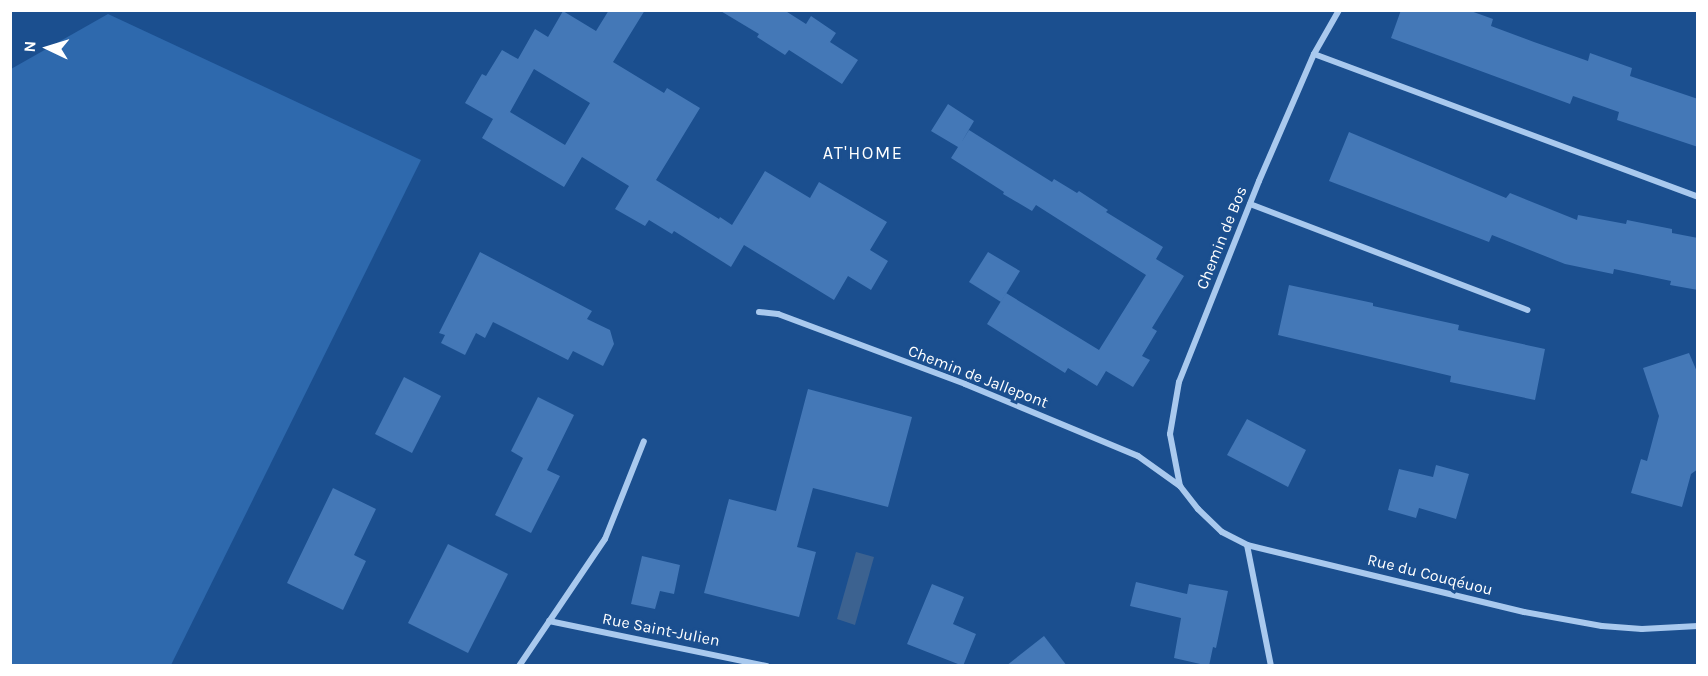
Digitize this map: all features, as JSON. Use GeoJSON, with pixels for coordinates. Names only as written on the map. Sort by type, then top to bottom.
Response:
{"type":"FeatureCollection","features":[{"type":"Feature","properties":{"kind":"street","name":"Chemin de Bos"},"geometry":{"type":"LineString","coordinates":[[1180,486],[1170,434],[1179,382],[1250,204],[1314,54],[1339,10]]}},
{"type":"Feature","properties":{"kind":"street"},"geometry":{"type":"LineString","coordinates":[[1314,54],[1698,197]]}},
{"type":"Feature","properties":{"kind":"street"},"geometry":{"type":"LineString","coordinates":[[1250,204],[1527,310]]}},
{"type":"Feature","properties":{"kind":"street","name":"Chemin de Jallepont"},"geometry":{"type":"LineString","coordinates":[[759,312],[778,314],[965,384],[1138,456],[1180,486]]}},
{"type":"Feature","properties":{"kind":"street"},"geometry":{"type":"LineString","coordinates":[[519,666],[605,538],[644,441]]}},
{"type":"Feature","properties":{"kind":"street","name":"Rue du Couqéuou"},"geometry":{"type":"LineString","coordinates":[[1180,486],[1198,509],[1222,532],[1247,545],[1524,612],[1602,626],[1642,629],[1698,626]]}},
{"type":"Feature","properties":{"kind":"street"},"geometry":{"type":"LineString","coordinates":[[1247,545],[1271,666]]}},
{"type":"Feature","properties":{"kind":"street","name":"Rue Saint-Julien"},"geometry":{"type":"LineString","coordinates":[[549,621],[767,666]]}},
{"type":"Feature","properties":{"kind":"shaded area"},"geometry":{"type":"Polygon","coordinates":[[[108,14],[421,160],[171,665],[11,665],[11,69],[108,14]]]}},
{"type":"Feature","properties":{"kind":"shaded area"},"geometry":{"type":"Polygon","coordinates":[[[856,552],[874,557],[855,625],[837,619],[856,552]]]}},
{"type":"Feature","properties":{"kind":"building"},"geometry":{"type":"Polygon","coordinates":[[[609,10],[645,10],[613,62],[664,93],[667,88],[700,108],[656,180],[732,225],[765,171],[810,198],[819,182],[887,222],[870,250],[888,261],[871,290],[848,276],[834,300],[744,245],[731,267],[674,231],[672,234],[649,220],[645,226],[615,209],[629,186],[582,157],[564,187],[482,138],[493,119],[465,103],[482,74],[486,76],[502,50],[518,59],[535,29],[548,37],[563,11],[596,31],[609,10]],[[534,69],[510,112],[565,145],[590,103],[534,69]]]}},
{"type":"Feature","properties":{"kind":"building"},"geometry":{"type":"Polygon","coordinates":[[[719,10],[784,10],[806,24],[811,16],[836,33],[830,42],[858,60],[842,84],[789,50],[785,55],[757,37],[759,34],[719,10]]]}},
{"type":"Feature","properties":{"kind":"building"},"geometry":{"type":"Polygon","coordinates":[[[1401,10],[1468,10],[1493,19],[1491,26],[1534,42],[1588,61],[1590,53],[1632,68],[1630,76],[1698,99],[1698,147],[1617,120],[1619,112],[1573,96],[1570,104],[1391,38],[1401,10]]]}},
{"type":"Feature","properties":{"kind":"building"},"geometry":{"type":"Polygon","coordinates":[[[948,104],[974,121],[961,143],[969,130],[1052,182],[1054,179],[1077,193],[1079,191],[1108,210],[1106,212],[1163,247],[1156,259],[1184,276],[1152,328],[1157,331],[1142,356],[1150,360],[1133,387],[1106,371],[1097,386],[1068,368],[1065,373],[987,324],[1006,293],[1099,350],[1146,275],[1036,205],[1032,211],[1003,194],[1004,192],[951,158],[958,147],[931,131],[948,104]]]}},
{"type":"Feature","properties":{"kind":"building"},"geometry":{"type":"Polygon","coordinates":[[[1349,132],[1506,198],[1510,193],[1577,220],[1578,215],[1626,224],[1627,220],[1672,229],[1672,233],[1698,238],[1698,290],[1670,285],[1671,281],[1614,269],[1613,274],[1565,264],[1492,235],[1489,242],[1329,181],[1349,132]]]}},
{"type":"Feature","properties":{"kind":"building"},"geometry":{"type":"Polygon","coordinates":[[[480,252],[592,311],[587,319],[610,330],[614,344],[603,366],[573,351],[568,360],[493,322],[485,338],[476,333],[465,355],[441,343],[445,335],[439,333],[480,252]]]}},
{"type":"Feature","properties":{"kind":"building"},"geometry":{"type":"Polygon","coordinates":[[[988,252],[1020,271],[1001,302],[969,282],[988,252]]]}},
{"type":"Feature","properties":{"kind":"building"},"geometry":{"type":"Polygon","coordinates":[[[1289,285],[1373,303],[1373,306],[1459,325],[1458,330],[1545,349],[1535,400],[1450,382],[1451,376],[1278,335],[1289,285]]]}},
{"type":"Feature","properties":{"kind":"building"},"geometry":{"type":"Polygon","coordinates":[[[1689,353],[1698,374],[1698,469],[1691,474],[1682,507],[1631,493],[1641,459],[1647,461],[1659,416],[1643,368],[1689,353]]]}},
{"type":"Feature","properties":{"kind":"building"},"geometry":{"type":"Polygon","coordinates":[[[404,377],[441,396],[412,453],[375,434],[404,377]]]}},
{"type":"Feature","properties":{"kind":"building"},"geometry":{"type":"Polygon","coordinates":[[[808,389],[912,417],[888,507],[813,488],[797,547],[816,552],[799,617],[704,593],[729,499],[776,511],[808,389]]]}},
{"type":"Feature","properties":{"kind":"building"},"geometry":{"type":"Polygon","coordinates":[[[538,397],[574,415],[547,470],[560,476],[531,533],[495,515],[523,458],[511,451],[538,397]]]}},
{"type":"Feature","properties":{"kind":"building"},"geometry":{"type":"Polygon","coordinates":[[[1247,419],[1306,450],[1288,487],[1227,455],[1247,419]]]}},
{"type":"Feature","properties":{"kind":"building"},"geometry":{"type":"Polygon","coordinates":[[[1436,465],[1469,474],[1456,519],[1419,508],[1416,518],[1388,510],[1399,469],[1433,477],[1436,465]]]}},
{"type":"Feature","properties":{"kind":"building"},"geometry":{"type":"Polygon","coordinates":[[[333,488],[376,509],[354,555],[366,561],[343,610],[287,583],[333,488]]]}},
{"type":"Feature","properties":{"kind":"building"},"geometry":{"type":"Polygon","coordinates":[[[448,544],[508,574],[468,653],[408,623],[448,544]]]}},
{"type":"Feature","properties":{"kind":"building"},"geometry":{"type":"Polygon","coordinates":[[[642,556],[680,565],[674,594],[660,591],[655,609],[631,604],[642,556]]]}},
{"type":"Feature","properties":{"kind":"building"},"geometry":{"type":"Polygon","coordinates":[[[1136,582],[1187,594],[1189,584],[1228,591],[1216,648],[1213,647],[1209,666],[1174,658],[1181,618],[1130,606],[1136,582]]]}},
{"type":"Feature","properties":{"kind":"building"},"geometry":{"type":"Polygon","coordinates":[[[932,584],[964,597],[953,624],[976,634],[963,666],[907,644],[932,584]]]}},
{"type":"Feature","properties":{"kind":"building"},"geometry":{"type":"Polygon","coordinates":[[[1044,636],[1067,666],[1006,666],[1044,636]]]}},
{"type":"Feature","properties":{"kind":"district","name":"AT'HOME"},"geometry":{"type":"Point","coordinates":[863,153]}}]}
